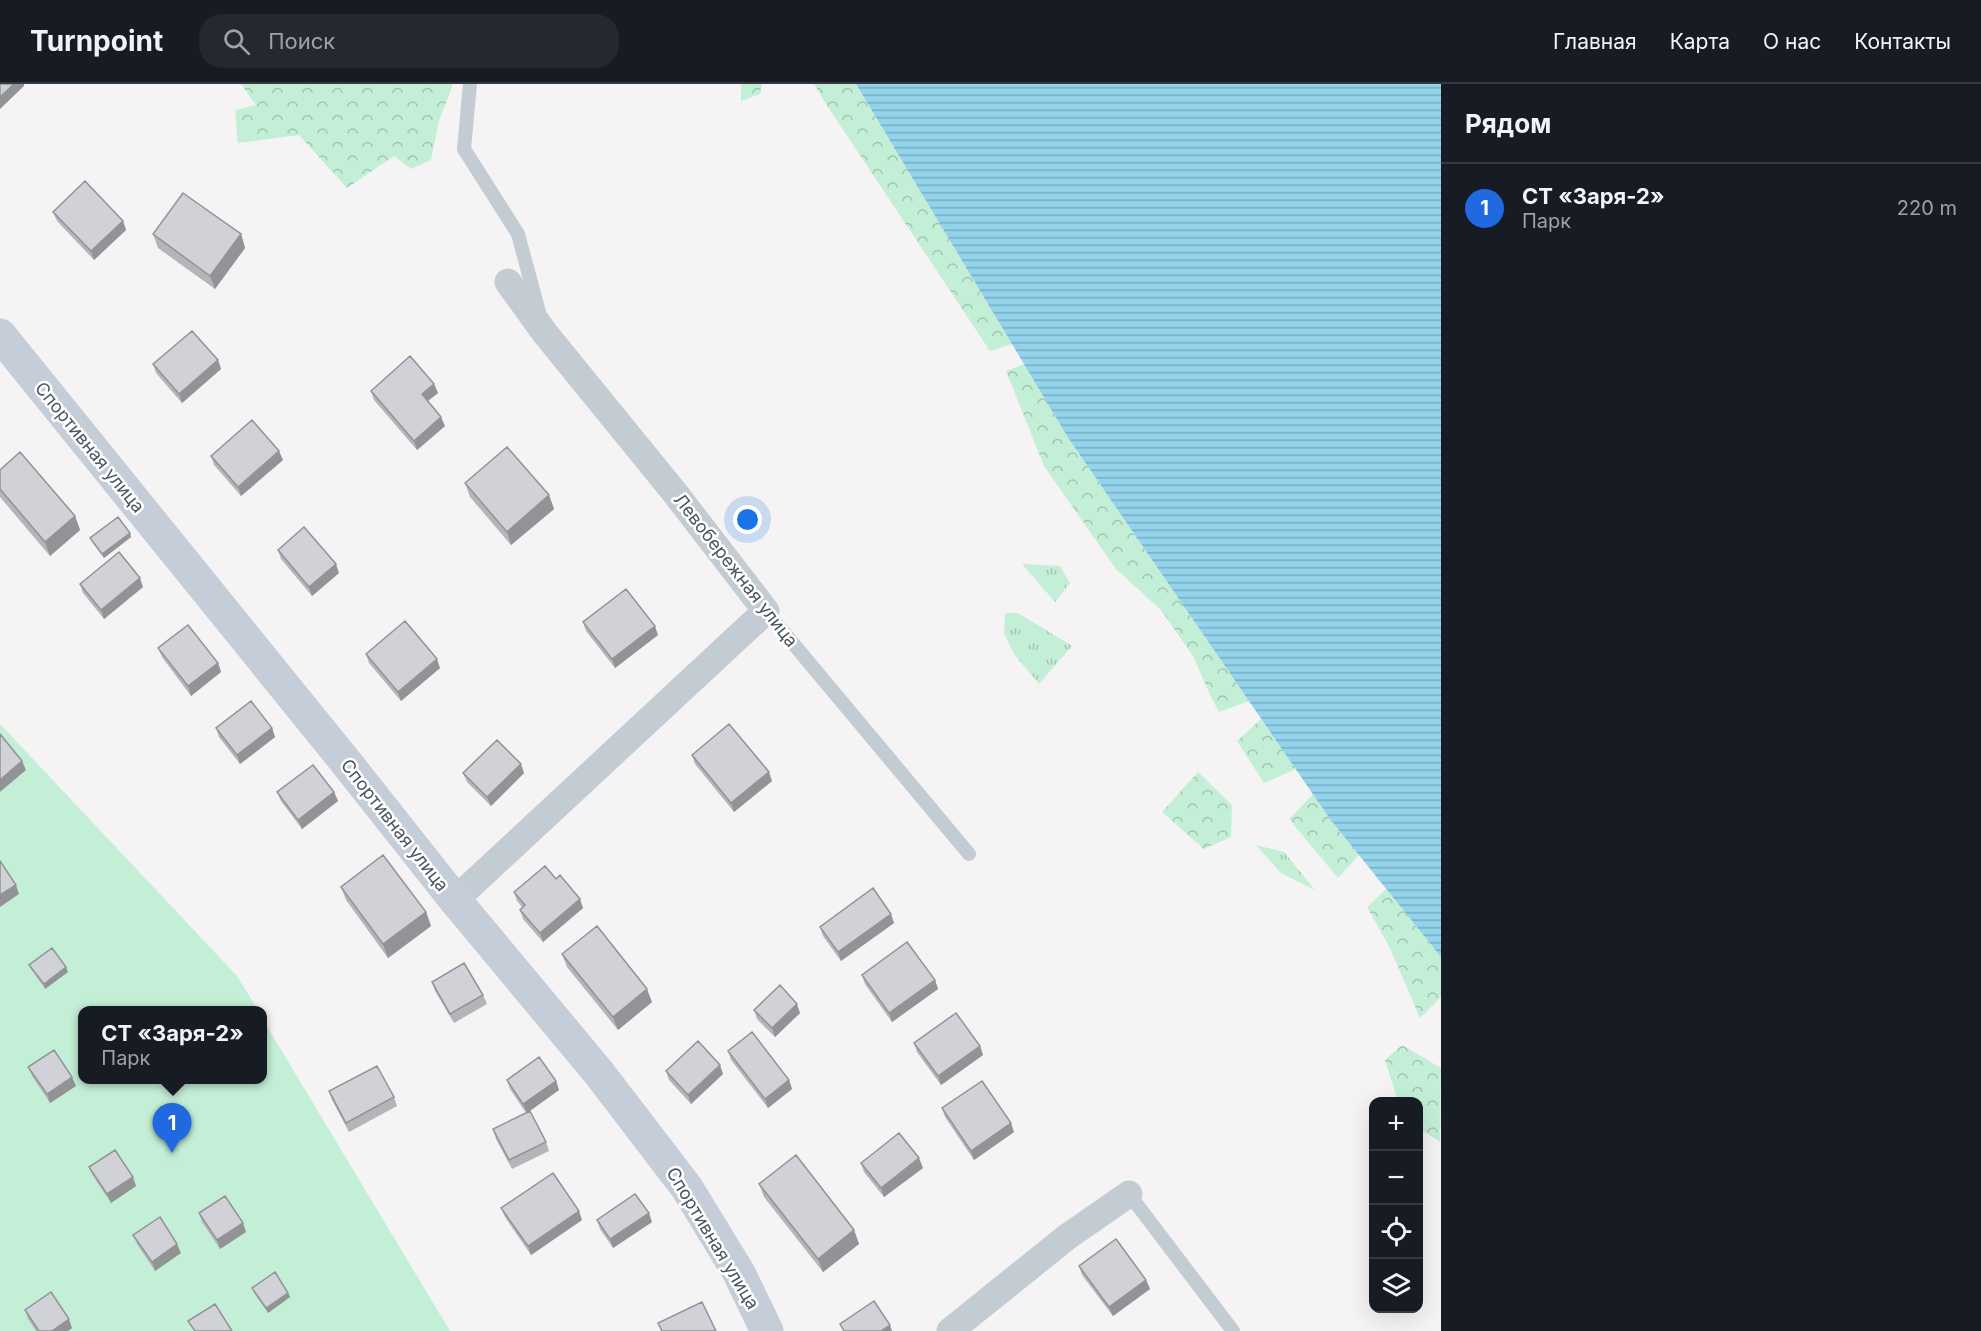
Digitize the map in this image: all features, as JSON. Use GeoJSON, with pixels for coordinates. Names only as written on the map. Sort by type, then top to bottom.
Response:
{"type":"FeatureCollection","features":[{"type":"Feature","properties":{"kind":"street","name":"Левобережная улица"},"geometry":{"type":"LineString","coordinates":[[508,282],[544,332],[675,493],[766,611]]}},
{"type":"Feature","properties":{"kind":"street","name":"Спортивная улица"},"geometry":{"type":"LineString","coordinates":[[0,335],[342,757],[454,900],[599,1073],[687,1188],[739,1273],[767,1331]]}},
{"type":"Feature","properties":{"kind":"street"},"geometry":{"type":"LineString","coordinates":[[454,900],[766,611]]}},
{"type":"Feature","properties":{"kind":"street"},"geometry":{"type":"LineString","coordinates":[[950,1331],[1067,1237],[1129,1194]]}},
{"type":"Feature","properties":{"kind":"lane"},"geometry":{"type":"LineString","coordinates":[[470,84],[464,149],[518,234],[544,332]]}},
{"type":"Feature","properties":{"kind":"lane","name":"Левобережная улица"},"geometry":{"type":"LineString","coordinates":[[766,611],[969,854]]}},
{"type":"Feature","properties":{"kind":"lane"},"geometry":{"type":"LineString","coordinates":[[1129,1194],[1233,1331]]}},
{"type":"Feature","properties":{"kind":"green space"},"geometry":{"type":"Polygon","coordinates":[[[241,84],[453,84],[439,121],[431,160],[411,169],[394,156],[347,188],[299,135],[238,143],[235,110],[256,105],[241,84]]]}},
{"type":"Feature","properties":{"kind":"green space"},"geometry":{"type":"Polygon","coordinates":[[[741,84],[762,84],[760,94],[741,101],[741,84]]]}},
{"type":"Feature","properties":{"kind":"green space"},"geometry":{"type":"Polygon","coordinates":[[[814,84],[856,84],[1012,344],[990,351],[814,84]]]}},
{"type":"Feature","properties":{"kind":"green space"},"geometry":{"type":"Polygon","coordinates":[[[1025,364],[1069,439],[1249,701],[1219,712],[1193,656],[1161,610],[1116,569],[1044,466],[1006,371],[1025,364]]]}},
{"type":"Feature","properties":{"kind":"green space"},"geometry":{"type":"Polygon","coordinates":[[[1022,564],[1060,566],[1070,583],[1055,602],[1022,564]]]}},
{"type":"Feature","properties":{"kind":"green space"},"geometry":{"type":"Polygon","coordinates":[[[1005,613],[1018,613],[1072,646],[1039,684],[1014,654],[1004,633],[1005,613]]]}},
{"type":"Feature","properties":{"kind":"green space"},"geometry":{"type":"Polygon","coordinates":[[[1261,719],[1296,769],[1264,783],[1237,741],[1261,719]]]}},
{"type":"Feature","properties":{"kind":"green space"},"geometry":{"type":"Polygon","coordinates":[[[0,724],[237,976],[256,1006],[78,1006],[78,1084],[267,1084],[267,1026],[450,1331],[0,1331],[0,724]]]}},
{"type":"Feature","properties":{"kind":"green space"},"geometry":{"type":"Polygon","coordinates":[[[1198,772],[1232,805],[1231,837],[1204,849],[1162,812],[1198,772]]]}},
{"type":"Feature","properties":{"kind":"green space"},"geometry":{"type":"Polygon","coordinates":[[[1313,794],[1359,855],[1338,878],[1289,819],[1313,794]]]}},
{"type":"Feature","properties":{"kind":"green space"},"geometry":{"type":"Polygon","coordinates":[[[1256,845],[1284,852],[1315,890],[1281,873],[1256,845]]]}},
{"type":"Feature","properties":{"kind":"green space"},"geometry":{"type":"Polygon","coordinates":[[[1386,889],[1441,957],[1441,997],[1420,1018],[1390,948],[1367,907],[1386,889]]]}},
{"type":"Feature","properties":{"kind":"green space"},"geometry":{"type":"Polygon","coordinates":[[[1402,1045],[1441,1068],[1440,1142],[1423,1131],[1423,1097],[1397,1097],[1385,1060],[1402,1045]]]}},
{"type":"Feature","properties":{"kind":"water"},"geometry":{"type":"Polygon","coordinates":[[[856,84],[1441,84],[1441,957],[1330,819],[1069,439],[856,84]]]}},
{"type":"Feature","properties":{"kind":"building"},"geometry":{"type":"Polygon","coordinates":[[[0,84],[14,84],[0,97],[0,84]]]}},
{"type":"Feature","properties":{"kind":"building"},"geometry":{"type":"Polygon","coordinates":[[[85,181],[123,221],[91,251],[53,212],[85,181]]]}},
{"type":"Feature","properties":{"kind":"building"},"geometry":{"type":"Polygon","coordinates":[[[183,193],[241,234],[210,276],[153,234],[183,193]]]}},
{"type":"Feature","properties":{"kind":"building"},"geometry":{"type":"Polygon","coordinates":[[[192,331],[218,360],[179,394],[153,364],[192,331]]]}},
{"type":"Feature","properties":{"kind":"building"},"geometry":{"type":"Polygon","coordinates":[[[410,356],[434,384],[422,394],[441,417],[414,441],[371,391],[410,356]]]}},
{"type":"Feature","properties":{"kind":"building"},"geometry":{"type":"Polygon","coordinates":[[[252,420],[279,451],[238,487],[211,456],[252,420]]]}},
{"type":"Feature","properties":{"kind":"building"},"geometry":{"type":"Polygon","coordinates":[[[507,447],[549,495],[507,532],[465,483],[507,447]]]}},
{"type":"Feature","properties":{"kind":"building"},"geometry":{"type":"Polygon","coordinates":[[[20,452],[75,516],[45,542],[0,489],[0,470],[20,452]]]}},
{"type":"Feature","properties":{"kind":"building"},"geometry":{"type":"Polygon","coordinates":[[[118,517],[130,533],[102,554],[90,538],[118,517]]]}},
{"type":"Feature","properties":{"kind":"building"},"geometry":{"type":"Polygon","coordinates":[[[304,527],[336,564],[309,587],[278,550],[304,527]]]}},
{"type":"Feature","properties":{"kind":"building"},"geometry":{"type":"Polygon","coordinates":[[[119,552],[140,578],[101,610],[80,584],[119,552]]]}},
{"type":"Feature","properties":{"kind":"building"},"geometry":{"type":"Polygon","coordinates":[[[626,589],[655,626],[612,659],[583,622],[626,589]]]}},
{"type":"Feature","properties":{"kind":"building"},"geometry":{"type":"Polygon","coordinates":[[[405,621],[437,659],[398,692],[366,654],[405,621]]]}},
{"type":"Feature","properties":{"kind":"building"},"geometry":{"type":"Polygon","coordinates":[[[188,625],[218,663],[188,686],[158,648],[188,625]]]}},
{"type":"Feature","properties":{"kind":"building"},"geometry":{"type":"Polygon","coordinates":[[[251,701],[272,728],[237,755],[216,728],[251,701]]]}},
{"type":"Feature","properties":{"kind":"building"},"geometry":{"type":"Polygon","coordinates":[[[729,724],[769,772],[731,803],[692,755],[729,724]]]}},
{"type":"Feature","properties":{"kind":"building"},"geometry":{"type":"Polygon","coordinates":[[[0,734],[22,761],[0,780],[0,734]]]}},
{"type":"Feature","properties":{"kind":"building"},"geometry":{"type":"Polygon","coordinates":[[[497,740],[521,764],[487,797],[463,773],[497,740]]]}},
{"type":"Feature","properties":{"kind":"building"},"geometry":{"type":"Polygon","coordinates":[[[313,765],[334,792],[298,820],[277,792],[313,765]]]}},
{"type":"Feature","properties":{"kind":"building"},"geometry":{"type":"Polygon","coordinates":[[[383,855],[426,912],[383,944],[341,887],[383,855]]]}},
{"type":"Feature","properties":{"kind":"building"},"geometry":{"type":"Polygon","coordinates":[[[0,861],[16,885],[0,895],[0,861]]]}},
{"type":"Feature","properties":{"kind":"building"},"geometry":{"type":"Polygon","coordinates":[[[545,866],[556,879],[560,875],[580,899],[540,933],[520,910],[525,905],[514,892],[545,866]]]}},
{"type":"Feature","properties":{"kind":"building"},"geometry":{"type":"Polygon","coordinates":[[[873,888],[891,914],[838,952],[820,927],[873,888]]]}},
{"type":"Feature","properties":{"kind":"building"},"geometry":{"type":"Polygon","coordinates":[[[597,926],[647,989],[613,1017],[562,954],[597,926]]]}},
{"type":"Feature","properties":{"kind":"building"},"geometry":{"type":"Polygon","coordinates":[[[907,942],[935,980],[889,1013],[862,975],[907,942]]]}},
{"type":"Feature","properties":{"kind":"building"},"geometry":{"type":"Polygon","coordinates":[[[52,948],[66,967],[44,984],[29,965],[52,948]]]}},
{"type":"Feature","properties":{"kind":"building"},"geometry":{"type":"Polygon","coordinates":[[[464,963],[483,995],[450,1014],[432,982],[464,963]]]}},
{"type":"Feature","properties":{"kind":"building"},"geometry":{"type":"Polygon","coordinates":[[[780,985],[797,1004],[772,1028],[754,1010],[780,985]]]}},
{"type":"Feature","properties":{"kind":"building"},"geometry":{"type":"Polygon","coordinates":[[[956,1013],[980,1046],[938,1076],[914,1043],[956,1013]]]}},
{"type":"Feature","properties":{"kind":"building"},"geometry":{"type":"Polygon","coordinates":[[[752,1032],[789,1080],[765,1099],[728,1051],[752,1032]]]}},
{"type":"Feature","properties":{"kind":"building"},"geometry":{"type":"Polygon","coordinates":[[[698,1041],[720,1065],[688,1095],[666,1071],[698,1041]]]}},
{"type":"Feature","properties":{"kind":"building"},"geometry":{"type":"Polygon","coordinates":[[[54,1050],[72,1077],[47,1094],[28,1067],[54,1050]]]}},
{"type":"Feature","properties":{"kind":"building"},"geometry":{"type":"Polygon","coordinates":[[[539,1057],[556,1081],[523,1104],[507,1080],[539,1057]]]}},
{"type":"Feature","properties":{"kind":"building"},"geometry":{"type":"Polygon","coordinates":[[[377,1066],[394,1097],[346,1123],[329,1091],[377,1066]]]}},
{"type":"Feature","properties":{"kind":"building"},"geometry":{"type":"Polygon","coordinates":[[[982,1081],[1011,1123],[971,1151],[942,1108],[982,1081]]]}},
{"type":"Feature","properties":{"kind":"building"},"geometry":{"type":"Polygon","coordinates":[[[530,1111],[546,1142],[509,1160],[493,1129],[530,1111]]]}},
{"type":"Feature","properties":{"kind":"building"},"geometry":{"type":"Polygon","coordinates":[[[899,1133],[919,1158],[881,1188],[861,1163],[899,1133]]]}},
{"type":"Feature","properties":{"kind":"building"},"geometry":{"type":"Polygon","coordinates":[[[115,1150],[133,1177],[107,1194],[89,1167],[115,1150]]]}},
{"type":"Feature","properties":{"kind":"building"},"geometry":{"type":"Polygon","coordinates":[[[796,1155],[854,1230],[818,1259],[759,1184],[796,1155]]]}},
{"type":"Feature","properties":{"kind":"building"},"geometry":{"type":"Polygon","coordinates":[[[553,1173],[579,1211],[528,1246],[501,1208],[553,1173]]]}},
{"type":"Feature","properties":{"kind":"building"},"geometry":{"type":"Polygon","coordinates":[[[635,1194],[649,1213],[610,1239],[597,1220],[635,1194]]]}},
{"type":"Feature","properties":{"kind":"building"},"geometry":{"type":"Polygon","coordinates":[[[225,1196],[243,1223],[217,1240],[199,1213],[225,1196]]]}},
{"type":"Feature","properties":{"kind":"building"},"geometry":{"type":"Polygon","coordinates":[[[160,1217],[177,1244],[152,1262],[133,1235],[160,1217]]]}},
{"type":"Feature","properties":{"kind":"building"},"geometry":{"type":"Polygon","coordinates":[[[1116,1239],[1146,1280],[1109,1307],[1079,1266],[1116,1239]]]}},
{"type":"Feature","properties":{"kind":"building"},"geometry":{"type":"Polygon","coordinates":[[[275,1272],[288,1293],[266,1308],[252,1288],[275,1272]]]}},
{"type":"Feature","properties":{"kind":"building"},"geometry":{"type":"Polygon","coordinates":[[[51,1292],[69,1319],[52,1331],[39,1331],[25,1310],[51,1292]]]}},
{"type":"Feature","properties":{"kind":"building"},"geometry":{"type":"Polygon","coordinates":[[[874,1301],[890,1325],[881,1331],[844,1331],[840,1324],[874,1301]]]}},
{"type":"Feature","properties":{"kind":"building"},"geometry":{"type":"Polygon","coordinates":[[[702,1302],[716,1331],[662,1331],[658,1323],[702,1302]]]}},
{"type":"Feature","properties":{"kind":"building"},"geometry":{"type":"Polygon","coordinates":[[[215,1304],[232,1331],[195,1331],[188,1321],[215,1304]]]}},
{"type":"Feature","properties":{"kind":"place","name":"СТ «Заря-2»"},"geometry":{"type":"Point","coordinates":[172,1153]}}]}
